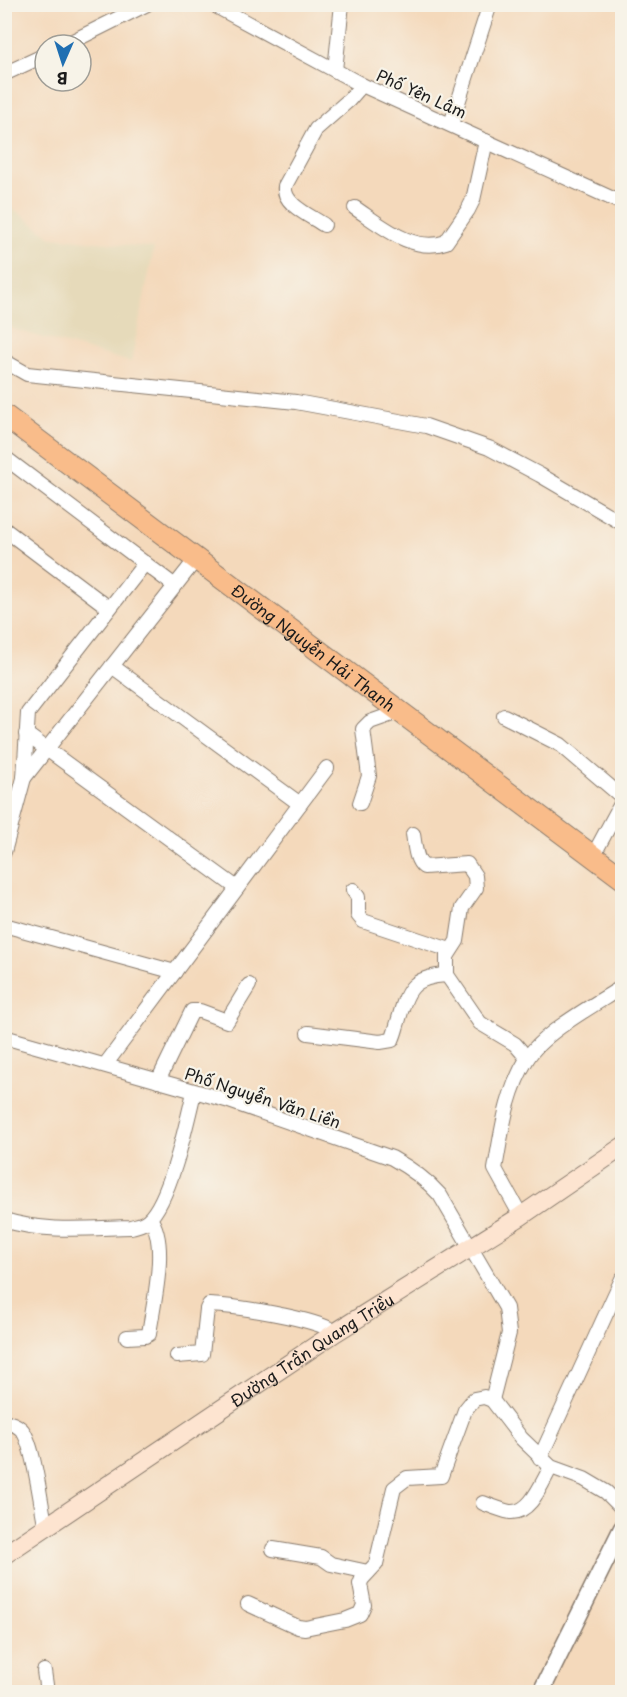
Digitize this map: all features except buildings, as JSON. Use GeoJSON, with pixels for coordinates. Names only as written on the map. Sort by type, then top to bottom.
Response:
{"type":"FeatureCollection","features":[{"type":"Feature","properties":{"kind":"highway","name":"Đường Nguyễn Hải Thanh"},"geometry":{"type":"LineString","coordinates":[[4,415],[622,878]]}},
{"type":"Feature","properties":{"kind":"main road","name":"Đường Trần Quang Triều"},"geometry":{"type":"LineString","coordinates":[[4,1555],[336,1332],[521,1216],[622,1147]]}},
{"type":"Feature","properties":{"kind":"street"},"geometry":{"type":"LineString","coordinates":[[89,33],[147,4]]}},
{"type":"Feature","properties":{"kind":"street","name":"Phố Yên Lâm"},"geometry":{"type":"LineString","coordinates":[[212,4],[362,85],[622,203]]}},
{"type":"Feature","properties":{"kind":"street"},"geometry":{"type":"LineString","coordinates":[[336,70],[342,4]]}},
{"type":"Feature","properties":{"kind":"street"},"geometry":{"type":"LineString","coordinates":[[452,124],[490,4]]}},
{"type":"Feature","properties":{"kind":"street"},"geometry":{"type":"LineString","coordinates":[[4,74],[33,61]]}},
{"type":"Feature","properties":{"kind":"street"},"geometry":{"type":"LineString","coordinates":[[324,225],[287,199],[285,186],[316,129],[350,100],[362,85]]}},
{"type":"Feature","properties":{"kind":"street"},"geometry":{"type":"LineString","coordinates":[[356,208],[405,240],[437,244],[446,242],[462,220],[472,200],[486,141]]}},
{"type":"Feature","properties":{"kind":"street"},"geometry":{"type":"LineString","coordinates":[[4,362],[27,374],[296,402],[426,426],[489,448],[622,523]]}},
{"type":"Feature","properties":{"kind":"street"},"geometry":{"type":"LineString","coordinates":[[4,457],[175,586]]}},
{"type":"Feature","properties":{"kind":"street"},"geometry":{"type":"LineString","coordinates":[[4,530],[109,608]]}},
{"type":"Feature","properties":{"kind":"street"},"geometry":{"type":"LineString","coordinates":[[24,778],[197,558]]}},
{"type":"Feature","properties":{"kind":"street"},"geometry":{"type":"LineString","coordinates":[[4,852],[24,778],[28,713],[145,563]]}},
{"type":"Feature","properties":{"kind":"street"},"geometry":{"type":"LineString","coordinates":[[112,666],[300,804]]}},
{"type":"Feature","properties":{"kind":"street"},"geometry":{"type":"LineString","coordinates":[[360,803],[369,776],[363,729],[370,722],[401,711]]}},
{"type":"Feature","properties":{"kind":"street"},"geometry":{"type":"LineString","coordinates":[[504,716],[561,745],[622,800],[593,856]]}},
{"type":"Feature","properties":{"kind":"street"},"geometry":{"type":"LineString","coordinates":[[27,734],[237,888]]}},
{"type":"Feature","properties":{"kind":"street"},"geometry":{"type":"LineString","coordinates":[[105,1065],[327,768]]}},
{"type":"Feature","properties":{"kind":"street"},"geometry":{"type":"LineString","coordinates":[[413,834],[421,866],[467,864],[475,876],[476,888],[462,908],[457,941],[448,955]]}},
{"type":"Feature","properties":{"kind":"street"},"geometry":{"type":"LineString","coordinates":[[353,890],[358,897],[358,915],[363,921],[447,949],[447,975],[480,1023],[514,1044],[527,1058]]}},
{"type":"Feature","properties":{"kind":"street"},"geometry":{"type":"LineString","coordinates":[[4,925],[175,972]]}},
{"type":"Feature","properties":{"kind":"street"},"geometry":{"type":"LineString","coordinates":[[308,1033],[380,1042],[392,1040],[409,989],[418,981],[430,976],[447,975]]}},
{"type":"Feature","properties":{"kind":"street"},"geometry":{"type":"LineString","coordinates":[[158,1081],[192,1011],[200,1011],[227,1021],[249,985]]}},
{"type":"Feature","properties":{"kind":"street"},"geometry":{"type":"LineString","coordinates":[[521,1216],[495,1169],[507,1102],[527,1058],[546,1038],[622,987]]}},
{"type":"Feature","properties":{"kind":"street","name":"Phố Nguyễn Văn Liền"},"geometry":{"type":"LineString","coordinates":[[4,1037],[226,1100],[392,1158],[429,1183],[440,1195],[506,1308],[509,1334],[492,1400]]}},
{"type":"Feature","properties":{"kind":"street"},"geometry":{"type":"LineString","coordinates":[[4,1220],[44,1228],[131,1227],[144,1224],[150,1219],[168,1183],[194,1092]]}},
{"type":"Feature","properties":{"kind":"street"},"geometry":{"type":"LineString","coordinates":[[127,1337],[148,1334],[157,1283],[159,1245],[155,1225],[150,1219]]}},
{"type":"Feature","properties":{"kind":"street"},"geometry":{"type":"LineString","coordinates":[[483,1503],[509,1512],[528,1506],[619,1294],[622,1279]]}},
{"type":"Feature","properties":{"kind":"street"},"geometry":{"type":"LineString","coordinates":[[177,1356],[202,1354],[209,1305],[268,1313],[324,1326],[336,1332]]}},
{"type":"Feature","properties":{"kind":"street"},"geometry":{"type":"LineString","coordinates":[[248,1604],[305,1629],[345,1620],[356,1616],[363,1610],[360,1584],[376,1564],[394,1488],[406,1478],[441,1476],[465,1410],[474,1399],[484,1397],[492,1400],[521,1438],[545,1463],[584,1479],[606,1492],[622,1508]]}},
{"type":"Feature","properties":{"kind":"street"},"geometry":{"type":"LineString","coordinates":[[4,1422],[13,1423],[22,1429],[29,1444],[46,1528]]}},
{"type":"Feature","properties":{"kind":"street"},"geometry":{"type":"LineString","coordinates":[[541,1692],[622,1528]]}},
{"type":"Feature","properties":{"kind":"street"},"geometry":{"type":"LineString","coordinates":[[273,1549],[321,1557],[331,1564],[368,1572]]}},
{"type":"Feature","properties":{"kind":"street"},"geometry":{"type":"LineString","coordinates":[[44,1671],[47,1692]]}},
{"type":"Feature","properties":{"kind":"shaded area"},"geometry":{"type":"Polygon","coordinates":[[[4,202],[51,237],[154,248],[131,362],[16,330],[5,323],[4,202]]]}}]}
